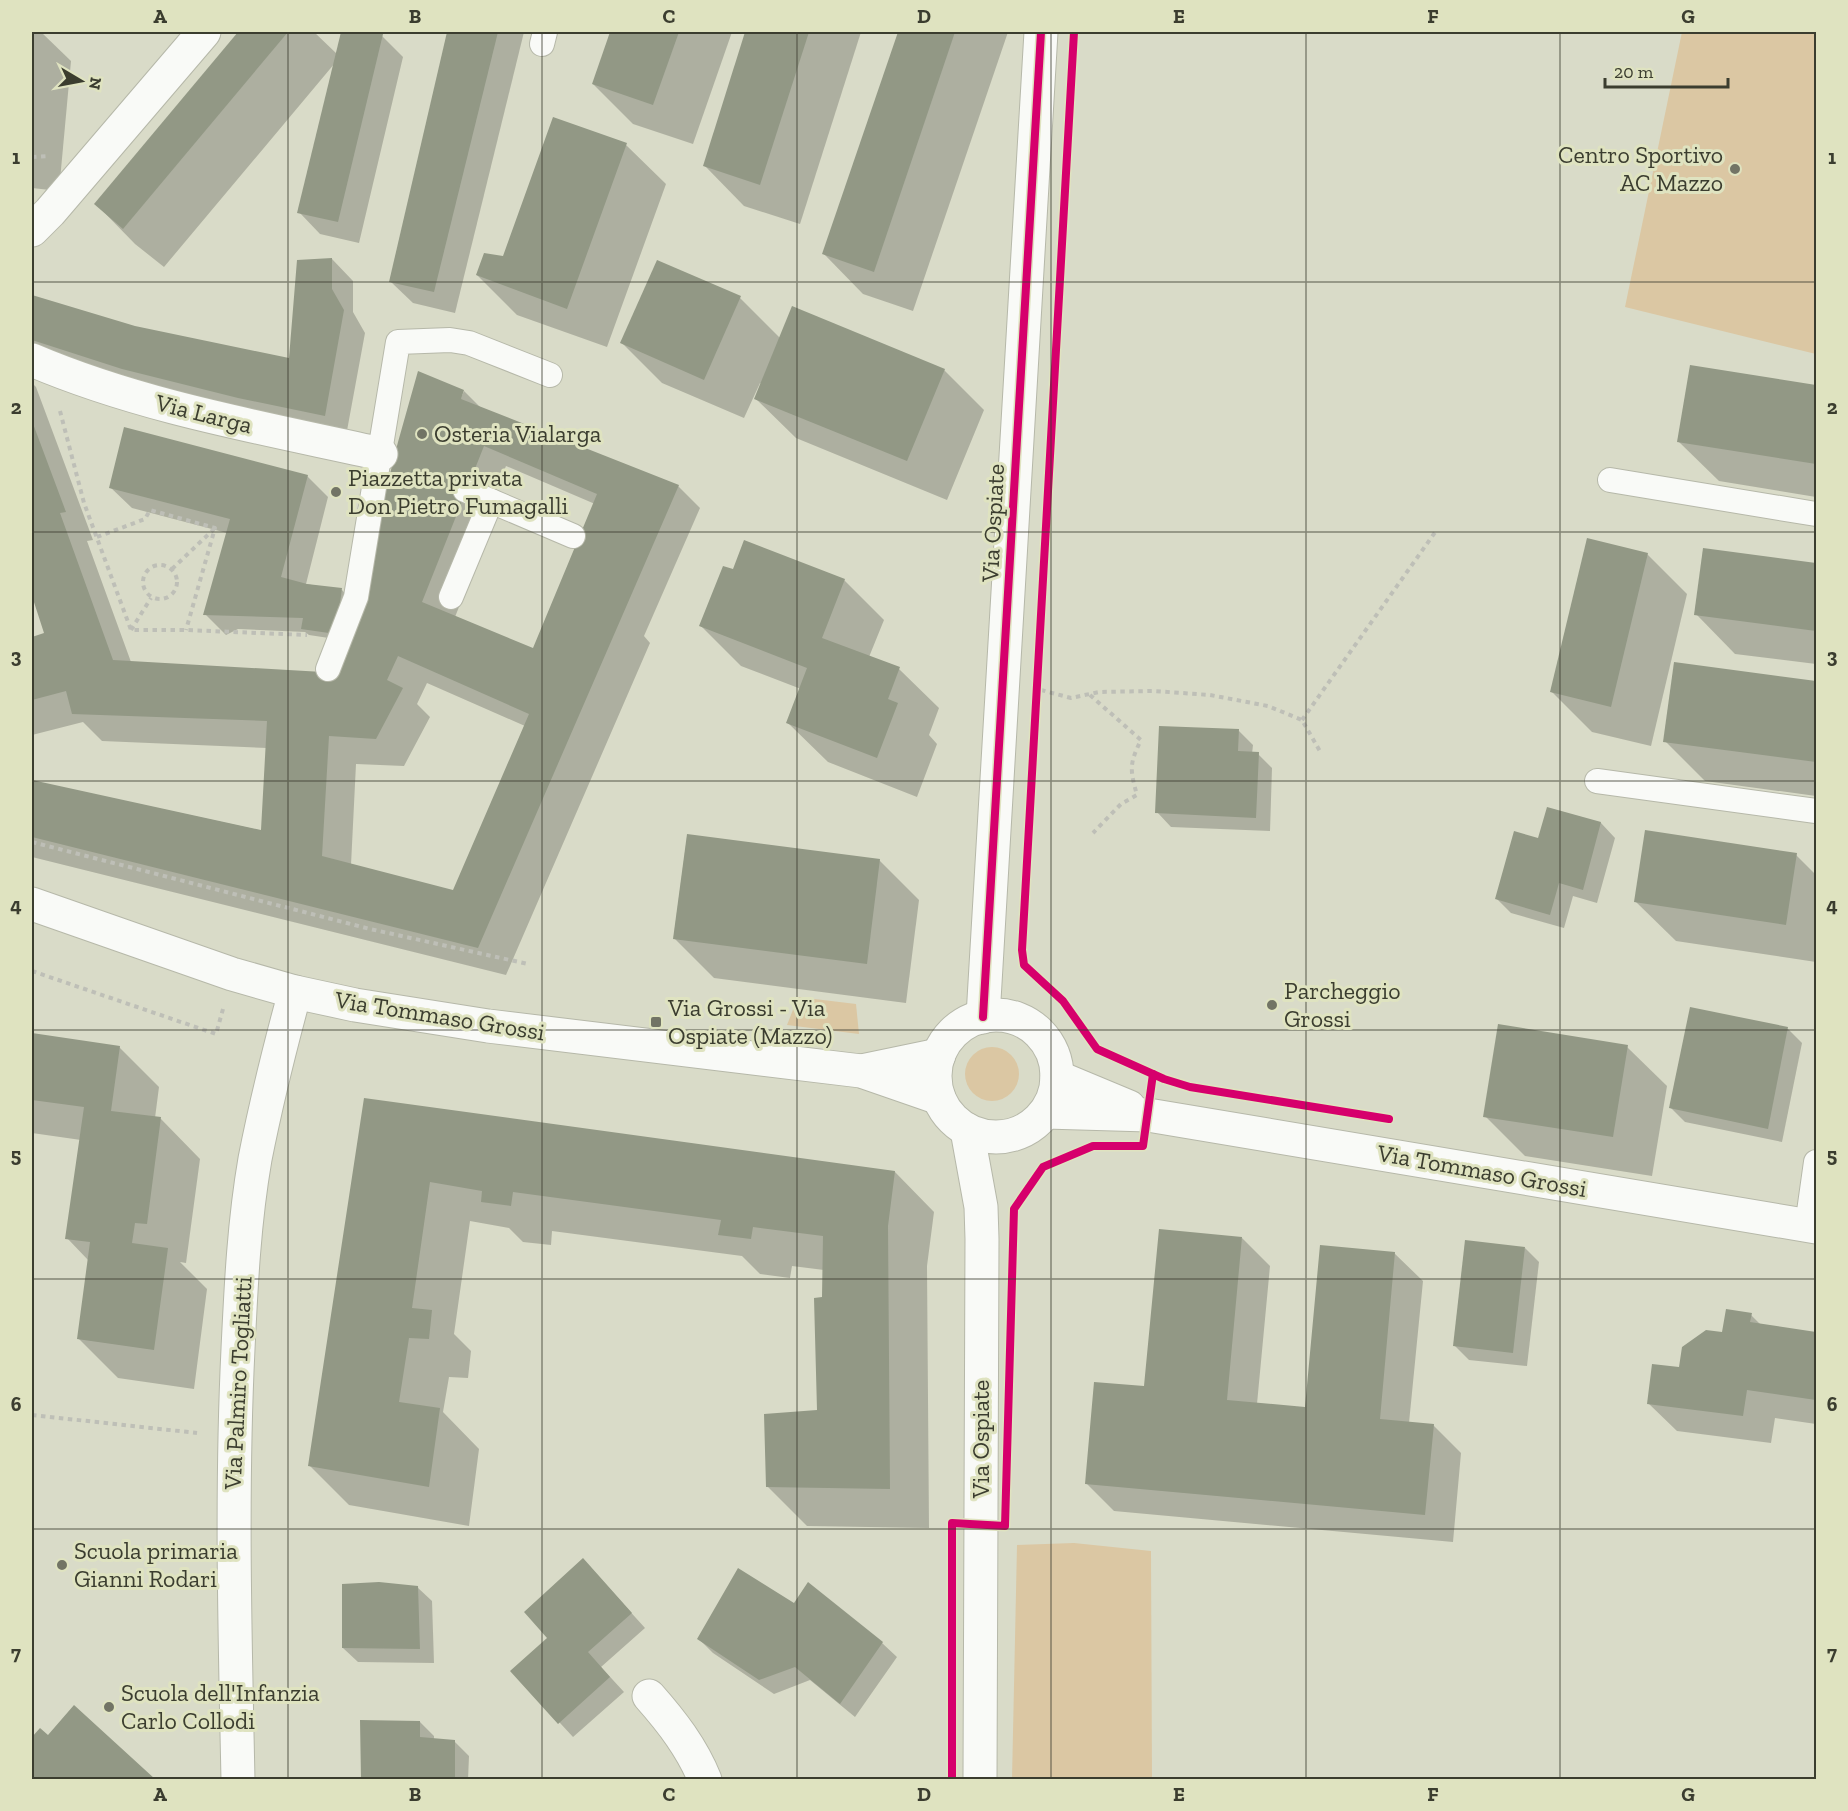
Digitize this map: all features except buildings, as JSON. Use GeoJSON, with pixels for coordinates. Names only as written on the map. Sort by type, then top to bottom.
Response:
{"type":"FeatureCollection","features":[{"type":"Feature","properties":{"kind":"street"},"geometry":{"type":"LineString","coordinates":[[32,230],[204,32]]}},
{"type":"Feature","properties":{"kind":"street","name":"Via Ospiate"},"geometry":{"type":"LineString","coordinates":[[983,1017],[1041,32]]}},
{"type":"Feature","properties":{"kind":"street","name":"Via Larga"},"geometry":{"type":"LineString","coordinates":[[40,364],[73,378],[136,397],[387,457]]}},
{"type":"Feature","properties":{"kind":"street","name":"Via Tommaso Grossi"},"geometry":{"type":"LineString","coordinates":[[32,904],[232,975],[355,1005],[488,1026],[861,1071],[939,1098]]}},
{"type":"Feature","properties":{"kind":"street","name":"Via Palmiro Togliatti"},"geometry":{"type":"LineString","coordinates":[[238,1779],[232,1526],[233,1437],[244,1246],[255,1160],[277,1059],[295,992]]}},
{"type":"Feature","properties":{"kind":"street"},"geometry":{"type":"LineString","coordinates":[[983,1017],[1015,1018],[1034,1028],[1051,1049],[1057,1077],[1053,1097],[1046,1112],[1027,1130],[1014,1135],[981,1134],[950,1117],[939,1098],[935,1077],[939,1054],[950,1036],[962,1026],[983,1017]]}},
{"type":"Feature","properties":{"kind":"street","name":"Via Tommaso Grossi"},"geometry":{"type":"LineString","coordinates":[[861,1071],[939,1054]]}},
{"type":"Feature","properties":{"kind":"street","name":"Via Tommaso Grossi"},"geometry":{"type":"LineString","coordinates":[[1057,1077],[1148,1115]]}},
{"type":"Feature","properties":{"kind":"street","name":"Via Tommaso Grossi"},"geometry":{"type":"LineString","coordinates":[[1046,1112],[1148,1115],[1812,1227]]}},
{"type":"Feature","properties":{"kind":"street","name":"Via Ospiate"},"geometry":{"type":"LineString","coordinates":[[980,1779],[981,1134]]}},
{"type":"Feature","properties":{"kind":"street"},"geometry":{"type":"LineString","coordinates":[[649,1696],[671,1721],[693,1752],[705,1779]]}},
{"type":"Feature","properties":{"kind":"lane"},"geometry":{"type":"LineString","coordinates":[[328,669],[356,597],[387,457],[398,342],[450,340],[469,343],[550,375]]}},
{"type":"Feature","properties":{"kind":"lane"},"geometry":{"type":"LineString","coordinates":[[1610,480],[1816,514]]}},
{"type":"Feature","properties":{"kind":"lane"},"geometry":{"type":"LineString","coordinates":[[465,490],[573,536]]}},
{"type":"Feature","properties":{"kind":"lane"},"geometry":{"type":"LineString","coordinates":[[451,597],[491,501]]}},
{"type":"Feature","properties":{"kind":"lane"},"geometry":{"type":"LineString","coordinates":[[1597,781],[1816,811]]}},
{"type":"Feature","properties":{"kind":"lane"},"geometry":{"type":"LineString","coordinates":[[1812,1227],[1816,1162]]}},
{"type":"Feature","properties":{"kind":"path"},"geometry":{"type":"LineString","coordinates":[[40,364],[84,503],[131,630]]}},
{"type":"Feature","properties":{"kind":"path"},"geometry":{"type":"LineString","coordinates":[[97,537],[144,519],[150,510],[215,528]]}},
{"type":"Feature","properties":{"kind":"path"},"geometry":{"type":"LineString","coordinates":[[172,570],[215,528]]}},
{"type":"Feature","properties":{"kind":"path"},"geometry":{"type":"LineString","coordinates":[[186,630],[215,528]]}},
{"type":"Feature","properties":{"kind":"path"},"geometry":{"type":"LineString","coordinates":[[1302,720],[1436,531]]}},
{"type":"Feature","properties":{"kind":"path"},"geometry":{"type":"LineString","coordinates":[[161,564],[172,570],[177,579],[176,590],[162,599],[151,597],[142,583],[146,572],[161,564]]}},
{"type":"Feature","properties":{"kind":"path"},"geometry":{"type":"LineString","coordinates":[[131,630],[151,597]]}},
{"type":"Feature","properties":{"kind":"path"},"geometry":{"type":"LineString","coordinates":[[131,630],[186,630],[341,637]]}},
{"type":"Feature","properties":{"kind":"path"},"geometry":{"type":"LineString","coordinates":[[1036,701],[1038,678]]}},
{"type":"Feature","properties":{"kind":"path"},"geometry":{"type":"LineString","coordinates":[[1037,690],[1071,698],[1099,692],[1154,691],[1210,695],[1268,706],[1302,720],[1321,753]]}},
{"type":"Feature","properties":{"kind":"path"},"geometry":{"type":"LineString","coordinates":[[1090,694],[1141,741],[1130,771],[1137,795],[1121,804],[1093,833]]}},
{"type":"Feature","properties":{"kind":"path"},"geometry":{"type":"LineString","coordinates":[[32,842],[370,929],[528,964]]}},
{"type":"Feature","properties":{"kind":"path"},"geometry":{"type":"LineString","coordinates":[[32,970],[216,1034],[224,1002]]}},
{"type":"Feature","properties":{"kind":"path"},"geometry":{"type":"LineString","coordinates":[[32,1414],[233,1437]]}},
{"type":"Feature","properties":{"kind":"shaded area","name":"Centro Sportivo AC Mazzo"},"geometry":{"type":"Polygon","coordinates":[[[1682,32],[1816,32],[1816,354],[1625,307],[1682,32]]]}},
{"type":"Feature","properties":{"kind":"shaded area"},"geometry":{"type":"Polygon","coordinates":[[[798,997],[856,1004],[859,1034],[787,1025],[798,997]]]}},
{"type":"Feature","properties":{"kind":"shaded area"},"geometry":{"type":"Polygon","coordinates":[[[987,1047],[997,1047],[1011,1055],[1017,1064],[1019,1074],[1017,1084],[1011,1093],[997,1101],[987,1101],[970,1089],[965,1079],[965,1069],[977,1052],[987,1047]]]}},
{"type":"Feature","properties":{"kind":"shaded area"},"geometry":{"type":"Polygon","coordinates":[[[1074,1543],[1151,1551],[1152,1779],[1012,1779],[1017,1545],[1074,1543]]]}},
{"type":"Feature","properties":{"kind":"cycle path"},"geometry":{"type":"LineString","coordinates":[[983,1017],[1041,32]]}},
{"type":"Feature","properties":{"kind":"cycle path"},"geometry":{"type":"LineString","coordinates":[[1074,32],[1022,950],[1024,965],[1063,1001],[1097,1049],[1164,1079],[1190,1087],[1389,1119]]}},
{"type":"Feature","properties":{"kind":"cycle path"},"geometry":{"type":"LineString","coordinates":[[952,1780],[952,1523],[1005,1526],[1014,1209],[1043,1167],[1093,1146],[1143,1146],[1153,1074]]}},
{"type":"Feature","properties":{"kind":"place","name":"Centro Sportivo AC Mazzo"},"geometry":{"type":"Point","coordinates":[1735,169]}},
{"type":"Feature","properties":{"kind":"place","name":"Osteria Vialarga"},"geometry":{"type":"Point","coordinates":[422,434]}},
{"type":"Feature","properties":{"kind":"place","name":"Piazzetta privata Don Pietro Fumagalli"},"geometry":{"type":"Point","coordinates":[336,492]}},
{"type":"Feature","properties":{"kind":"place","name":"Parcheggio Grossi"},"geometry":{"type":"Point","coordinates":[1272,1005]}},
{"type":"Feature","properties":{"kind":"place","name":"Via Grossi - Via Ospiate (Mazzo)"},"geometry":{"type":"Point","coordinates":[656,1022]}},
{"type":"Feature","properties":{"kind":"place","name":"Scuola primaria Gianni Rodari"},"geometry":{"type":"Point","coordinates":[62,1565]}},
{"type":"Feature","properties":{"kind":"place","name":"Scuola dell'Infanzia Carlo Collodi"},"geometry":{"type":"Point","coordinates":[109,1707]}}]}
